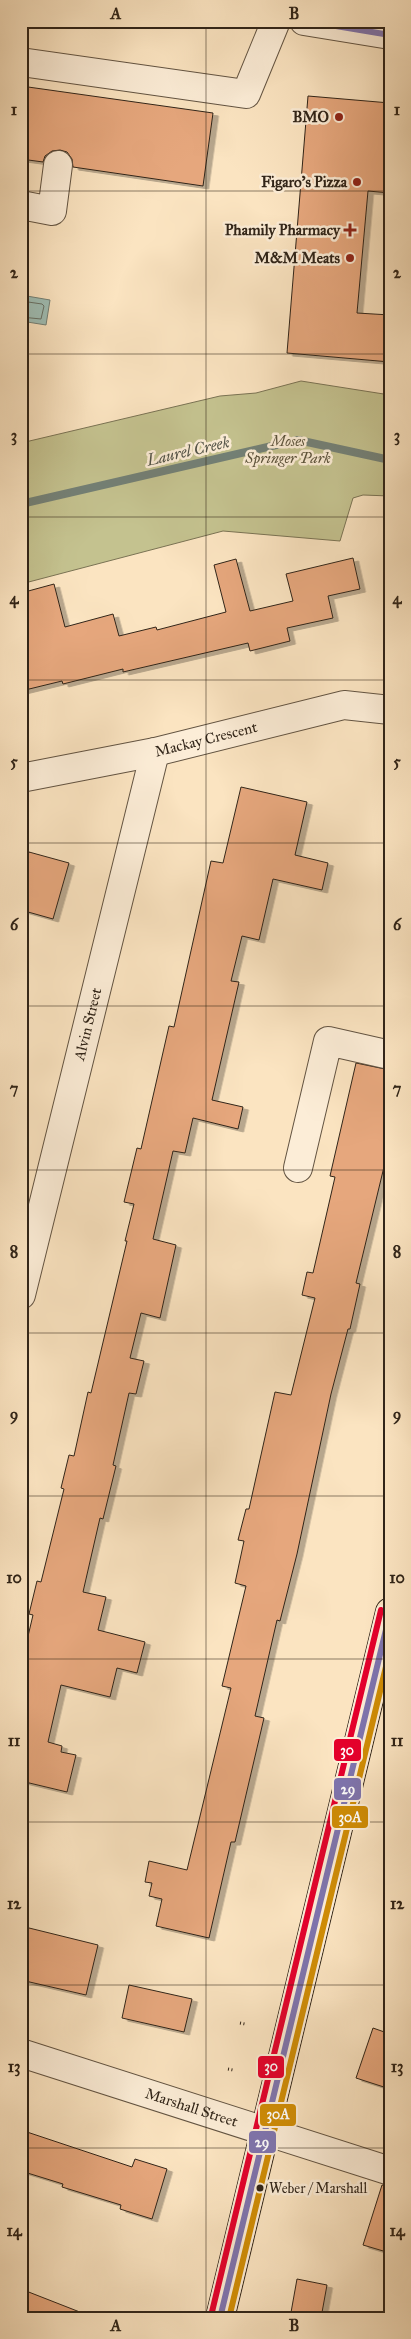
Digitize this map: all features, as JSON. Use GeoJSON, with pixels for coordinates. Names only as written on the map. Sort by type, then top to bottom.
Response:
{"type":"FeatureCollection","features":[{"type":"Feature","properties":{"kind":"main road"},"geometry":{"type":"LineString","coordinates":[[220,2318],[390,1612]]}},
{"type":"Feature","properties":{"kind":"street"},"geometry":{"type":"LineString","coordinates":[[21,62],[246,94],[276,21]]}},
{"type":"Feature","properties":{"kind":"street"},"geometry":{"type":"LineString","coordinates":[[304,21],[390,35]]}},
{"type":"Feature","properties":{"kind":"street"},"geometry":{"type":"LineString","coordinates":[[21,205],[52,211],[58,165]]}},
{"type":"Feature","properties":{"kind":"street","name":"Mackay Crescent"},"geometry":{"type":"LineString","coordinates":[[21,778],[155,752],[344,705],[390,710]]}},
{"type":"Feature","properties":{"kind":"street","name":"Alvin Street"},"geometry":{"type":"LineString","coordinates":[[21,1295],[155,752]]}},
{"type":"Feature","properties":{"kind":"street"},"geometry":{"type":"LineString","coordinates":[[298,1168],[328,1041],[390,1055]]}},
{"type":"Feature","properties":{"kind":"street","name":"Marshall Street"},"geometry":{"type":"LineString","coordinates":[[21,2053],[390,2171]]}},
{"type":"Feature","properties":{"kind":"path"},"geometry":{"type":"LineString","coordinates":[[240,2023],[246,2024]]}},
{"type":"Feature","properties":{"kind":"path"},"geometry":{"type":"LineString","coordinates":[[228,2069],[233,2070]]}},
{"type":"Feature","properties":{"kind":"green space","name":"Moses Springer Park"},"geometry":{"type":"Polygon","coordinates":[[[301,381],[390,395],[390,496],[363,495],[353,498],[340,541],[223,531],[21,584],[21,443],[220,396],[256,393],[301,381]]]}},
{"type":"Feature","properties":{"kind":"water"},"geometry":{"type":"Polygon","coordinates":[[[21,295],[50,300],[46,325],[21,321],[21,295]]]}},
{"type":"Feature","properties":{"kind":"building"},"geometry":{"type":"Polygon","coordinates":[[[21,86],[213,113],[203,186],[73,167],[72,159],[67,152],[60,150],[52,151],[45,156],[43,162],[21,159],[21,86]]]}},
{"type":"Feature","properties":{"kind":"building"},"geometry":{"type":"Polygon","coordinates":[[[308,96],[390,103],[390,193],[368,191],[357,313],[390,315],[390,362],[287,353],[308,96]]]}},
{"type":"Feature","properties":{"kind":"building"},"geometry":{"type":"Polygon","coordinates":[[[353,558],[360,589],[328,596],[333,618],[287,628],[290,641],[250,651],[248,643],[123,672],[123,669],[63,684],[62,681],[21,691],[21,593],[54,584],[65,627],[113,614],[119,636],[156,627],[157,630],[226,612],[214,565],[236,559],[250,611],[293,601],[286,574],[353,558]]]}},
{"type":"Feature","properties":{"kind":"building"},"geometry":{"type":"Polygon","coordinates":[[[241,787],[307,802],[295,855],[328,863],[322,890],[273,879],[259,940],[242,936],[231,981],[239,982],[212,1100],[243,1107],[238,1129],[193,1118],[185,1153],[173,1151],[153,1239],[176,1245],[160,1318],[141,1313],[130,1358],[144,1361],[136,1394],[129,1393],[113,1465],[116,1466],[103,1519],[100,1518],[83,1592],[106,1597],[98,1630],[145,1642],[137,1673],[117,1668],[110,1697],[61,1685],[48,1742],[62,1746],[61,1752],[76,1755],[67,1792],[21,1781],[21,1666],[33,1615],[29,1614],[37,1581],[41,1582],[64,1489],[61,1488],[69,1455],[74,1456],[88,1392],[91,1393],[127,1241],[125,1241],[134,1204],[124,1202],[137,1148],[141,1149],[169,1026],[174,1027],[211,861],[223,863],[241,787]]]}},
{"type":"Feature","properties":{"kind":"building"},"geometry":{"type":"Polygon","coordinates":[[[29,852],[69,863],[53,919],[21,910],[21,877],[29,852]]]}},
{"type":"Feature","properties":{"kind":"building"},"geometry":{"type":"Polygon","coordinates":[[[356,1063],[390,1070],[390,1142],[356,1283],[360,1284],[350,1329],[348,1329],[331,1394],[297,1554],[280,1621],[277,1620],[255,1716],[264,1718],[235,1842],[231,1842],[209,1938],[156,1926],[162,1899],[149,1896],[152,1883],[145,1882],[149,1861],[187,1870],[231,1688],[222,1686],[246,1586],[235,1583],[244,1541],[238,1540],[246,1509],[249,1509],[275,1392],[291,1395],[315,1298],[302,1295],[307,1272],[313,1273],[335,1177],[330,1176],[356,1063]]]}},
{"type":"Feature","properties":{"kind":"building"},"geometry":{"type":"Polygon","coordinates":[[[21,1926],[98,1945],[86,1995],[21,1980],[21,1926]]]}},
{"type":"Feature","properties":{"kind":"building"},"geometry":{"type":"Polygon","coordinates":[[[129,1985],[192,1999],[184,2032],[122,2018],[129,1985]]]}},
{"type":"Feature","properties":{"kind":"building"},"geometry":{"type":"Polygon","coordinates":[[[373,2028],[390,2034],[390,2089],[356,2078],[373,2028]]]}},
{"type":"Feature","properties":{"kind":"building"},"geometry":{"type":"Polygon","coordinates":[[[21,2130],[132,2167],[135,2159],[167,2169],[152,2219],[120,2209],[121,2205],[62,2187],[63,2184],[21,2171],[21,2130]]]}},
{"type":"Feature","properties":{"kind":"building"},"geometry":{"type":"Polygon","coordinates":[[[382,2185],[390,2186],[390,2253],[363,2245],[382,2185]]]}},
{"type":"Feature","properties":{"kind":"building"},"geometry":{"type":"Polygon","coordinates":[[[297,2279],[327,2285],[321,2318],[290,2318],[297,2279]]]}},
{"type":"Feature","properties":{"kind":"building"},"geometry":{"type":"Polygon","coordinates":[[[21,2289],[90,2316],[90,2318],[21,2318],[21,2289]]]}},
{"type":"Feature","properties":{"kind":"waterway","name":"Laurel Creek"},"geometry":{"type":"LineString","coordinates":[[21,504],[298,440],[390,460]]}},
{"type":"Feature","properties":{"kind":"transit line","name":"29"},"geometry":{"type":"LineString","coordinates":[[306,21],[390,35]]}},
{"type":"Feature","properties":{"kind":"transit line","name":"30"},"geometry":{"type":"LineString","coordinates":[[211,2316],[381,1610]]}},
{"type":"Feature","properties":{"kind":"transit line","name":"29"},"geometry":{"type":"LineString","coordinates":[[220,2318],[390,1613]]}},
{"type":"Feature","properties":{"kind":"transit line","name":"30A"},"geometry":{"type":"LineString","coordinates":[[229,2318],[390,1650]]}},
{"type":"Feature","properties":{"kind":"place","name":"BMO"},"geometry":{"type":"Point","coordinates":[339,117]}},
{"type":"Feature","properties":{"kind":"place","name":"Figaro's Pizza"},"geometry":{"type":"Point","coordinates":[357,182]}},
{"type":"Feature","properties":{"kind":"place","name":"Phamily Pharmacy"},"geometry":{"type":"Point","coordinates":[350,230]}},
{"type":"Feature","properties":{"kind":"place","name":"M&M Meats"},"geometry":{"type":"Point","coordinates":[350,258]}},
{"type":"Feature","properties":{"kind":"place","name":"Weber / Marshall"},"geometry":{"type":"Point","coordinates":[260,2188]}}]}
